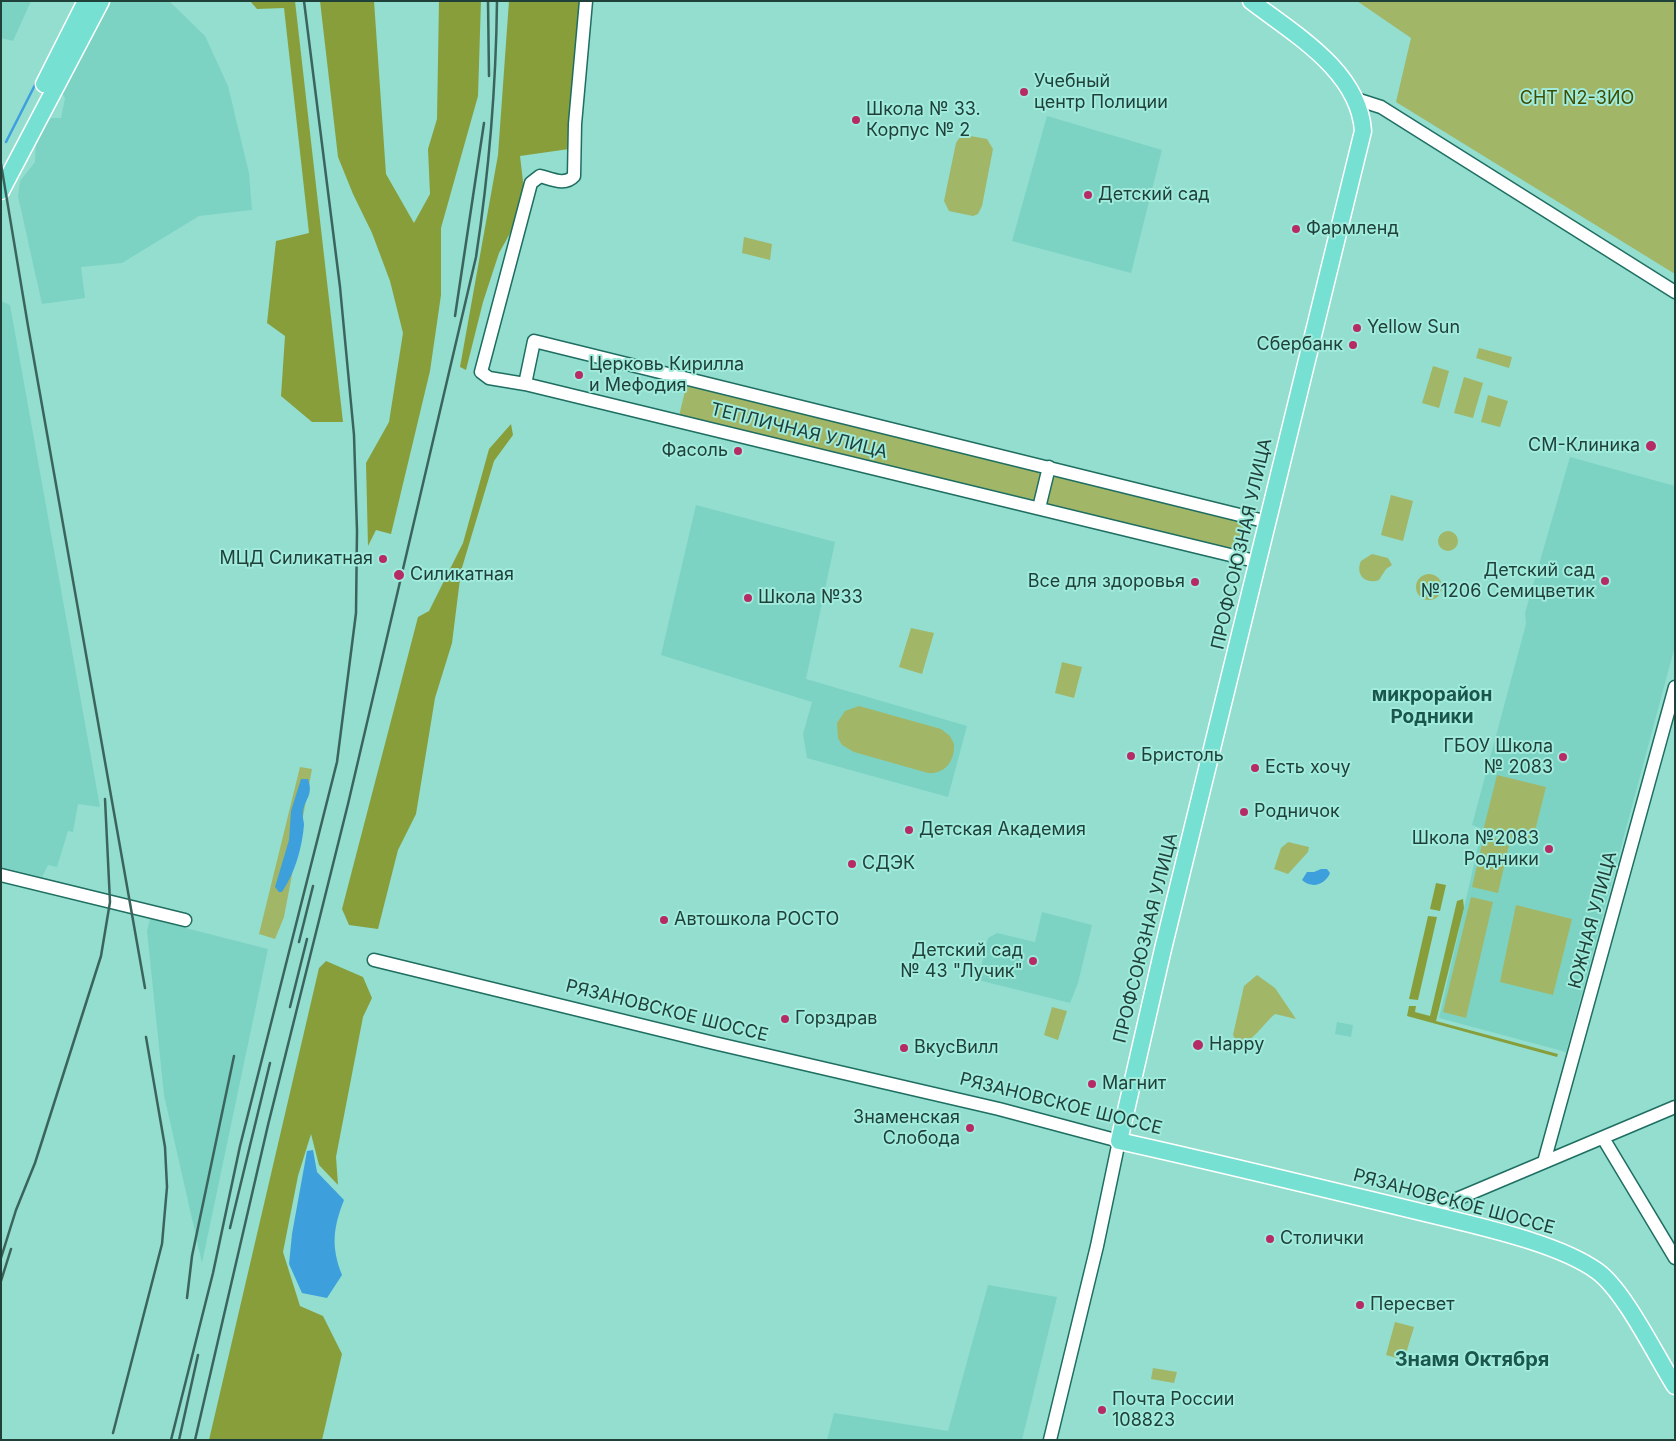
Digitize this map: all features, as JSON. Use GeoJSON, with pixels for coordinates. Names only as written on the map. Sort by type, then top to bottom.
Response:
{"type":"FeatureCollection","features":[{"type":"Feature","properties":{"kind":"main road"},"geometry":{"type":"LineString","coordinates":[[1,171],[86,1]]}},
{"type":"Feature","properties":{"kind":"main road"},"geometry":{"type":"LineString","coordinates":[[1,191],[101,1]]}},
{"type":"Feature","properties":{"kind":"main road","name":"ПРОФСОЮЗНАЯ УЛИЦА"},"geometry":{"type":"LineString","coordinates":[[1120,1140],[1163,949],[1361,139],[1362,115],[1356,99],[1338,74],[1313,49],[1250,1]]}},
{"type":"Feature","properties":{"kind":"main road","name":"РЯЗАНОВСКОЕ ШОССЕ"},"geometry":{"type":"LineString","coordinates":[[1120,1140],[1426,1212],[1548,1248],[1597,1271],[1615,1289],[1675,1386]]}},
{"type":"Feature","properties":{"kind":"street"},"geometry":{"type":"LineString","coordinates":[[525,384],[489,378],[481,372],[531,184],[540,176],[564,182],[570,181],[574,176],[575,124],[586,1]]}},
{"type":"Feature","properties":{"kind":"street"},"geometry":{"type":"LineString","coordinates":[[1356,99],[1381,108],[1675,292]]}},
{"type":"Feature","properties":{"kind":"street","name":"ТЕПЛИЧНАЯ УЛИЦА"},"geometry":{"type":"LineString","coordinates":[[1258,562],[525,384],[534,341],[1268,522]]}},
{"type":"Feature","properties":{"kind":"street"},"geometry":{"type":"LineString","coordinates":[[1039,508],[1049,467]]}},
{"type":"Feature","properties":{"kind":"street","name":"ЮЖНАЯ УЛИЦА"},"geometry":{"type":"LineString","coordinates":[[1544,1162],[1675,687]]}},
{"type":"Feature","properties":{"kind":"street"},"geometry":{"type":"LineString","coordinates":[[1,875],[185,920]]}},
{"type":"Feature","properties":{"kind":"street","name":"РЯЗАНОВСКОЕ ШОССЕ"},"geometry":{"type":"LineString","coordinates":[[374,960],[714,1043],[999,1109],[1120,1140]]}},
{"type":"Feature","properties":{"kind":"street"},"geometry":{"type":"LineString","coordinates":[[1426,1212],[1675,1108]]}},
{"type":"Feature","properties":{"kind":"street"},"geometry":{"type":"LineString","coordinates":[[1603,1138],[1675,1258]]}},
{"type":"Feature","properties":{"kind":"street"},"geometry":{"type":"LineString","coordinates":[[1050,1440],[1097,1246],[1120,1140]]}},
{"type":"Feature","properties":{"kind":"shaded area"},"geometry":{"type":"Polygon","coordinates":[[[1,1],[31,1],[13,41],[1,38],[1,1]]]}},
{"type":"Feature","properties":{"kind":"shaded area"},"geometry":{"type":"Polygon","coordinates":[[[106,1],[169,1],[205,36],[228,86],[249,173],[252,210],[199,216],[122,263],[81,267],[85,298],[42,304],[18,196],[20,181],[35,162],[36,139],[44,122],[51,118],[61,118],[65,98],[60,91],[106,1]]]}},
{"type":"Feature","properties":{"kind":"shaded area","name":"Детский сад"},"geometry":{"type":"Polygon","coordinates":[[[1047,116],[1162,150],[1131,273],[1012,241],[1047,116]]]}},
{"type":"Feature","properties":{"kind":"shaded area"},"geometry":{"type":"Polygon","coordinates":[[[1,301],[10,305],[100,807],[78,804],[73,832],[68,831],[57,867],[48,865],[42,877],[1,867],[1,301]]]}},
{"type":"Feature","properties":{"kind":"shaded area","name":"Школа №2083 Родники"},"geometry":{"type":"Polygon","coordinates":[[[1570,457],[1675,486],[1675,646],[1566,1052],[1439,1018],[1482,829],[1472,825],[1526,624],[1525,613],[1570,457]]]}},
{"type":"Feature","properties":{"kind":"shaded area","name":"Школа №33"},"geometry":{"type":"Polygon","coordinates":[[[696,505],[835,542],[806,679],[967,726],[948,797],[807,758],[803,734],[812,702],[661,655],[696,505]]]}},
{"type":"Feature","properties":{"kind":"shaded area","name":"Детский сад № 43 \"Лучик\""},"geometry":{"type":"Polygon","coordinates":[[[1042,912],[1092,925],[1078,983],[1070,1003],[978,980],[988,938],[997,933],[1035,942],[1042,912]]]}},
{"type":"Feature","properties":{"kind":"shaded area"},"geometry":{"type":"Polygon","coordinates":[[[150,919],[268,949],[202,1263],[164,1095],[147,931],[150,919]]]}},
{"type":"Feature","properties":{"kind":"shaded area"},"geometry":{"type":"Polygon","coordinates":[[[1337,1022],[1353,1025],[1351,1037],[1335,1034],[1337,1022]]]}},
{"type":"Feature","properties":{"kind":"shaded area"},"geometry":{"type":"Polygon","coordinates":[[[988,1285],[1057,1297],[1022,1440],[827,1440],[834,1413],[948,1431],[988,1285]]]}},
{"type":"Feature","properties":{"kind":"green space"},"geometry":{"type":"Polygon","coordinates":[[[250,1],[295,1],[343,422],[312,422],[281,396],[285,336],[267,323],[276,241],[309,233],[284,8],[257,9],[250,1]]]}},
{"type":"Feature","properties":{"kind":"green space"},"geometry":{"type":"Polygon","coordinates":[[[320,1],[374,1],[386,174],[414,223],[430,194],[428,149],[437,119],[439,1],[481,1],[478,96],[441,228],[441,295],[430,371],[391,534],[376,530],[368,546],[366,463],[389,422],[403,333],[390,281],[372,233],[338,157],[320,1]]]}},
{"type":"Feature","properties":{"kind":"green space"},"geometry":{"type":"Polygon","coordinates":[[[509,1],[579,1],[581,36],[569,149],[520,156],[524,190],[517,221],[499,253],[483,302],[466,370],[460,367],[498,155],[509,1]]]}},
{"type":"Feature","properties":{"kind":"green space","name":"СНТ N2-ЗИО"},"geometry":{"type":"Polygon","coordinates":[[[1357,1],[1675,1],[1675,274],[1396,102],[1411,38],[1357,1]]]}},
{"type":"Feature","properties":{"kind":"green space"},"geometry":{"type":"Polygon","coordinates":[[[965,135],[987,139],[993,149],[982,206],[978,214],[973,216],[949,211],[944,201],[956,143],[960,137],[965,135]]]}},
{"type":"Feature","properties":{"kind":"green space"},"geometry":{"type":"Polygon","coordinates":[[[744,237],[772,244],[770,260],[742,253],[744,237]]]}},
{"type":"Feature","properties":{"kind":"green space"},"geometry":{"type":"Polygon","coordinates":[[[1479,348],[1512,357],[1509,368],[1476,358],[1479,348]]]}},
{"type":"Feature","properties":{"kind":"green space"},"geometry":{"type":"Polygon","coordinates":[[[1433,366],[1449,371],[1439,408],[1422,403],[1433,366]]]}},
{"type":"Feature","properties":{"kind":"green space"},"geometry":{"type":"Polygon","coordinates":[[[1464,377],[1483,383],[1473,418],[1454,413],[1464,377]]]}},
{"type":"Feature","properties":{"kind":"green space"},"geometry":{"type":"Polygon","coordinates":[[[687,383],[1041,472],[1034,500],[679,416],[687,383]]]}},
{"type":"Feature","properties":{"kind":"green space"},"geometry":{"type":"Polygon","coordinates":[[[1488,395],[1508,401],[1500,427],[1481,422],[1488,395]]]}},
{"type":"Feature","properties":{"kind":"green space"},"geometry":{"type":"Polygon","coordinates":[[[511,424],[513,435],[494,461],[461,571],[452,643],[435,698],[416,814],[398,850],[378,929],[349,925],[342,909],[418,617],[429,611],[463,543],[489,449],[511,424]]]}},
{"type":"Feature","properties":{"kind":"green space"},"geometry":{"type":"Polygon","coordinates":[[[1053,476],[1244,523],[1237,550],[1047,504],[1053,476]]]}},
{"type":"Feature","properties":{"kind":"green space"},"geometry":{"type":"Polygon","coordinates":[[[1391,495],[1413,501],[1403,541],[1381,535],[1391,495]]]}},
{"type":"Feature","properties":{"kind":"green space"},"geometry":{"type":"Polygon","coordinates":[[[1448,531],[1455,534],[1458,541],[1455,548],[1448,551],[1441,548],[1438,541],[1441,534],[1448,531]]]}},
{"type":"Feature","properties":{"kind":"green space"},"geometry":{"type":"Polygon","coordinates":[[[1372,554],[1388,558],[1392,565],[1386,569],[1379,580],[1369,581],[1360,574],[1359,566],[1361,561],[1372,554]]]}},
{"type":"Feature","properties":{"kind":"green space"},"geometry":{"type":"Polygon","coordinates":[[[1429,574],[1438,578],[1442,587],[1438,596],[1429,600],[1420,596],[1416,587],[1420,578],[1429,574]]]}},
{"type":"Feature","properties":{"kind":"green space"},"geometry":{"type":"Polygon","coordinates":[[[911,628],[934,633],[922,674],[899,667],[911,628]]]}},
{"type":"Feature","properties":{"kind":"green space"},"geometry":{"type":"Polygon","coordinates":[[[1062,662],[1082,667],[1074,698],[1055,693],[1062,662]]]}},
{"type":"Feature","properties":{"kind":"green space"},"geometry":{"type":"Polygon","coordinates":[[[859,706],[941,729],[950,736],[954,744],[953,755],[948,765],[940,771],[928,773],[854,752],[842,745],[838,738],[837,723],[845,711],[859,706]]]}},
{"type":"Feature","properties":{"kind":"green space"},"geometry":{"type":"Polygon","coordinates":[[[300,767],[312,769],[284,917],[275,939],[259,934],[300,767]]]}},
{"type":"Feature","properties":{"kind":"green space"},"geometry":{"type":"Polygon","coordinates":[[[1497,775],[1546,787],[1532,843],[1483,831],[1497,775]]]}},
{"type":"Feature","properties":{"kind":"green space"},"geometry":{"type":"Polygon","coordinates":[[[1484,835],[1510,841],[1498,893],[1472,887],[1484,835]]]}},
{"type":"Feature","properties":{"kind":"green space"},"geometry":{"type":"Polygon","coordinates":[[[1288,842],[1309,847],[1308,852],[1288,874],[1274,869],[1281,848],[1288,842]]]}},
{"type":"Feature","properties":{"kind":"green space"},"geometry":{"type":"Polygon","coordinates":[[[1436,883],[1446,885],[1440,911],[1430,909],[1436,883]]]}},
{"type":"Feature","properties":{"kind":"green space"},"geometry":{"type":"Polygon","coordinates":[[[1471,897],[1493,902],[1466,1018],[1443,1012],[1471,897]]]}},
{"type":"Feature","properties":{"kind":"green space"},"geometry":{"type":"Polygon","coordinates":[[[1463,899],[1464,908],[1436,1021],[1558,1054],[1557,1057],[1407,1016],[1409,1006],[1416,1006],[1415,1012],[1430,1016],[1457,901],[1463,899]]]}},
{"type":"Feature","properties":{"kind":"green space"},"geometry":{"type":"Polygon","coordinates":[[[1516,905],[1572,919],[1553,995],[1500,982],[1516,905]]]}},
{"type":"Feature","properties":{"kind":"green space"},"geometry":{"type":"Polygon","coordinates":[[[1428,916],[1437,917],[1418,1000],[1409,999],[1428,916]]]}},
{"type":"Feature","properties":{"kind":"green space"},"geometry":{"type":"Polygon","coordinates":[[[326,961],[363,977],[372,998],[363,1017],[336,1157],[338,1185],[319,1165],[311,1134],[298,1176],[283,1252],[300,1306],[323,1316],[342,1354],[322,1440],[209,1440],[319,968],[326,961]]]}},
{"type":"Feature","properties":{"kind":"green space"},"geometry":{"type":"Polygon","coordinates":[[[1257,975],[1275,988],[1296,1019],[1275,1014],[1253,1037],[1238,1045],[1233,1035],[1244,986],[1257,975]]]}},
{"type":"Feature","properties":{"kind":"green space"},"geometry":{"type":"Polygon","coordinates":[[[1052,1007],[1067,1011],[1058,1040],[1044,1035],[1052,1007]]]}},
{"type":"Feature","properties":{"kind":"green space"},"geometry":{"type":"Polygon","coordinates":[[[1395,1322],[1414,1327],[1404,1360],[1386,1355],[1395,1322]]]}},
{"type":"Feature","properties":{"kind":"green space"},"geometry":{"type":"Polygon","coordinates":[[[1153,1368],[1177,1372],[1174,1383],[1151,1379],[1153,1368]]]}},
{"type":"Feature","properties":{"kind":"water"},"geometry":{"type":"Polygon","coordinates":[[[301,779],[308,779],[310,785],[303,814],[302,842],[291,877],[282,892],[279,892],[275,887],[289,840],[291,811],[301,779]]]}},
{"type":"Feature","properties":{"kind":"water"},"geometry":{"type":"Polygon","coordinates":[[[1327,869],[1330,873],[1322,883],[1314,885],[1302,880],[1307,872],[1327,869]]]}},
{"type":"Feature","properties":{"kind":"water"},"geometry":{"type":"Polygon","coordinates":[[[313,1150],[317,1172],[344,1200],[337,1220],[335,1238],[336,1255],[342,1275],[327,1298],[302,1293],[289,1264],[292,1234],[307,1151],[313,1150]]]}},
{"type":"Feature","properties":{"kind":"waterway"},"geometry":{"type":"LineString","coordinates":[[6,142],[37,81]]}},
{"type":"Feature","properties":{"kind":"railway"},"geometry":{"type":"LineString","coordinates":[[171,1440],[213,1273],[240,1146],[337,762],[356,613],[357,531],[354,435],[340,287],[304,1]]}},
{"type":"Feature","properties":{"kind":"railway"},"geometry":{"type":"LineString","coordinates":[[488,1],[489,76]]}},
{"type":"Feature","properties":{"kind":"railway"},"geometry":{"type":"LineString","coordinates":[[195,1440],[268,1125],[348,804],[476,257],[491,129],[497,1]]}},
{"type":"Feature","properties":{"kind":"railway"},"geometry":{"type":"LineString","coordinates":[[455,316],[484,123]]}},
{"type":"Feature","properties":{"kind":"railway"},"geometry":{"type":"LineString","coordinates":[[1,164],[145,988]]}},
{"type":"Feature","properties":{"kind":"railway"},"geometry":{"type":"LineString","coordinates":[[1,1258],[16,1210],[35,1163],[101,956],[110,902],[105,799]]}},
{"type":"Feature","properties":{"kind":"railway"},"geometry":{"type":"LineString","coordinates":[[299,942],[313,886]]}},
{"type":"Feature","properties":{"kind":"railway"},"geometry":{"type":"LineString","coordinates":[[290,1007],[307,939]]}},
{"type":"Feature","properties":{"kind":"railway"},"geometry":{"type":"LineString","coordinates":[[113,1433],[162,1244],[167,1187],[165,1147],[146,1037]]}},
{"type":"Feature","properties":{"kind":"railway"},"geometry":{"type":"LineString","coordinates":[[187,1298],[192,1256],[234,1056]]}},
{"type":"Feature","properties":{"kind":"railway"},"geometry":{"type":"LineString","coordinates":[[230,1228],[270,1063]]}},
{"type":"Feature","properties":{"kind":"railway"},"geometry":{"type":"LineString","coordinates":[[1,1281],[11,1249]]}},
{"type":"Feature","properties":{"kind":"railway"},"geometry":{"type":"LineString","coordinates":[[179,1440],[198,1355]]}},
{"type":"Feature","properties":{"kind":"place","name":"Учебный центр Полиции"},"geometry":{"type":"Point","coordinates":[1024,92]}},
{"type":"Feature","properties":{"kind":"place","name":"Школа № 33. Корпус № 2"},"geometry":{"type":"Point","coordinates":[856,120]}},
{"type":"Feature","properties":{"kind":"place","name":"Детский сад"},"geometry":{"type":"Point","coordinates":[1088,195]}},
{"type":"Feature","properties":{"kind":"place","name":"Фармленд"},"geometry":{"type":"Point","coordinates":[1296,229]}},
{"type":"Feature","properties":{"kind":"place","name":"Yellow Sun"},"geometry":{"type":"Point","coordinates":[1357,328]}},
{"type":"Feature","properties":{"kind":"place","name":"Сбербанк"},"geometry":{"type":"Point","coordinates":[1353,345]}},
{"type":"Feature","properties":{"kind":"place","name":"Церковь Кирилла и Мефодия"},"geometry":{"type":"Point","coordinates":[579,375]}},
{"type":"Feature","properties":{"kind":"place","name":"СМ-Клиника"},"geometry":{"type":"Point","coordinates":[1651,446]}},
{"type":"Feature","properties":{"kind":"place","name":"Фасоль"},"geometry":{"type":"Point","coordinates":[738,451]}},
{"type":"Feature","properties":{"kind":"place","name":"МЦД Силикатная"},"geometry":{"type":"Point","coordinates":[383,559]}},
{"type":"Feature","properties":{"kind":"place","name":"Силикатная"},"geometry":{"type":"Point","coordinates":[399,575]}},
{"type":"Feature","properties":{"kind":"place","name":"Детский сад №1206 Семицветик"},"geometry":{"type":"Point","coordinates":[1605,581]}},
{"type":"Feature","properties":{"kind":"place","name":"Все для здоровья"},"geometry":{"type":"Point","coordinates":[1195,582]}},
{"type":"Feature","properties":{"kind":"place","name":"Школа №33"},"geometry":{"type":"Point","coordinates":[748,598]}},
{"type":"Feature","properties":{"kind":"place","name":"Бристоль"},"geometry":{"type":"Point","coordinates":[1131,756]}},
{"type":"Feature","properties":{"kind":"place","name":"ГБОУ Школа № 2083"},"geometry":{"type":"Point","coordinates":[1563,757]}},
{"type":"Feature","properties":{"kind":"place","name":"Есть хочу"},"geometry":{"type":"Point","coordinates":[1255,768]}},
{"type":"Feature","properties":{"kind":"place","name":"Родничок"},"geometry":{"type":"Point","coordinates":[1244,812]}},
{"type":"Feature","properties":{"kind":"place","name":"Детская Академия"},"geometry":{"type":"Point","coordinates":[909,830]}},
{"type":"Feature","properties":{"kind":"place","name":"Школа №2083 Родники"},"geometry":{"type":"Point","coordinates":[1549,849]}},
{"type":"Feature","properties":{"kind":"place","name":"СДЭК"},"geometry":{"type":"Point","coordinates":[852,864]}},
{"type":"Feature","properties":{"kind":"place","name":"Автошкола РОСТО"},"geometry":{"type":"Point","coordinates":[664,920]}},
{"type":"Feature","properties":{"kind":"place","name":"Детский сад № 43 \"Лучик\""},"geometry":{"type":"Point","coordinates":[1033,961]}},
{"type":"Feature","properties":{"kind":"place","name":"Горздрав"},"geometry":{"type":"Point","coordinates":[785,1019]}},
{"type":"Feature","properties":{"kind":"place","name":"Happy"},"geometry":{"type":"Point","coordinates":[1198,1045]}},
{"type":"Feature","properties":{"kind":"place","name":"ВкусВилл"},"geometry":{"type":"Point","coordinates":[904,1048]}},
{"type":"Feature","properties":{"kind":"place","name":"Магнит"},"geometry":{"type":"Point","coordinates":[1092,1084]}},
{"type":"Feature","properties":{"kind":"place","name":"Знаменская Слобода"},"geometry":{"type":"Point","coordinates":[970,1128]}},
{"type":"Feature","properties":{"kind":"place","name":"Столички"},"geometry":{"type":"Point","coordinates":[1270,1239]}},
{"type":"Feature","properties":{"kind":"place","name":"Пересвет"},"geometry":{"type":"Point","coordinates":[1360,1305]}},
{"type":"Feature","properties":{"kind":"place","name":"Почта России 108823"},"geometry":{"type":"Point","coordinates":[1102,1410]}},
{"type":"Feature","properties":{"kind":"district","name":"микрорайон Родники"},"geometry":{"type":"Point","coordinates":[1432,706]}},
{"type":"Feature","properties":{"kind":"district","name":"Знамя Октября"},"geometry":{"type":"Point","coordinates":[1472,1360]}}]}
